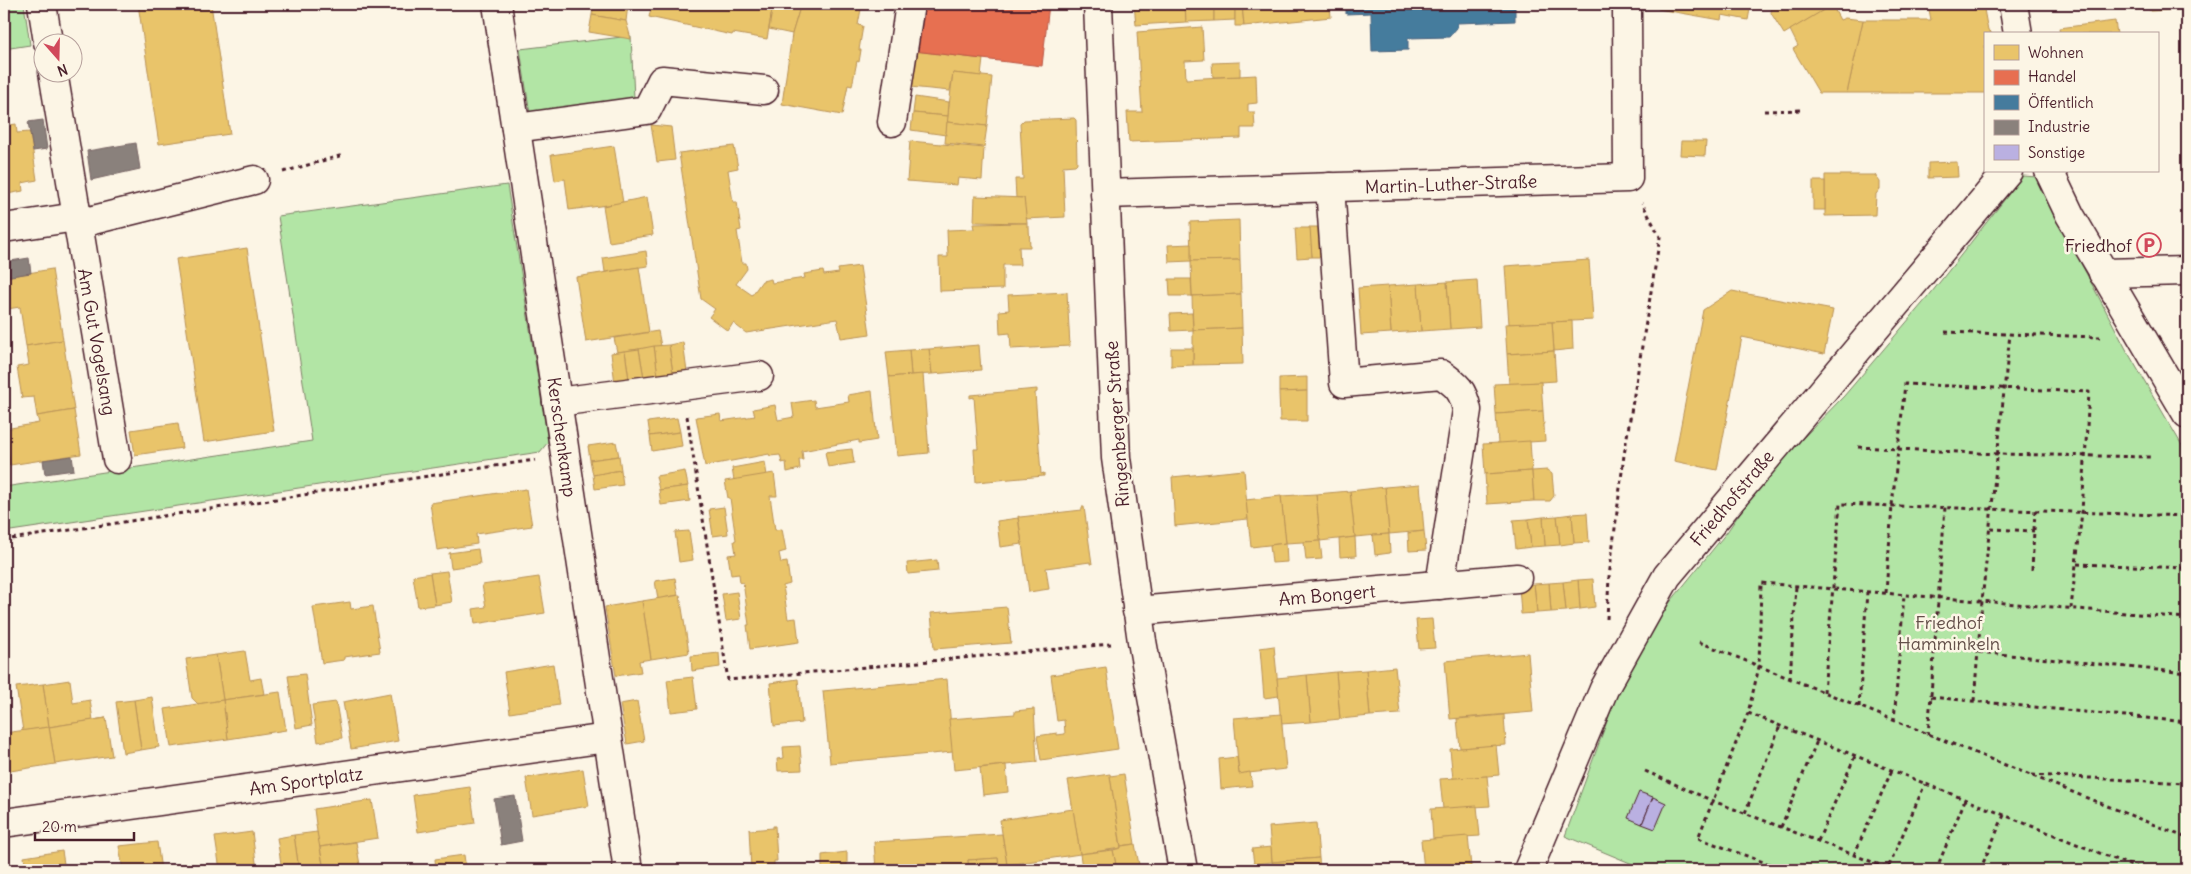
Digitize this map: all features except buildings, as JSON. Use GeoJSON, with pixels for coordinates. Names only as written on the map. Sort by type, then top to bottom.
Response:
{"type":"FeatureCollection","features":[{"type":"Feature","properties":{"kind":"street"},"geometry":{"type":"LineString","coordinates":[[42,4],[46,32]]}},
{"type":"Feature","properties":{"kind":"street","name":"Kerschenkamp"},"geometry":{"type":"LineString","coordinates":[[497,4],[628,870]]}},
{"type":"Feature","properties":{"kind":"street"},"geometry":{"type":"LineString","coordinates":[[892,122],[910,4]]}},
{"type":"Feature","properties":{"kind":"street","name":"Ringenberger Straße"},"geometry":{"type":"LineString","coordinates":[[1098,4],[1116,458],[1137,611],[1183,870]]}},
{"type":"Feature","properties":{"kind":"street"},"geometry":{"type":"LineString","coordinates":[[2013,4],[2018,32]]}},
{"type":"Feature","properties":{"kind":"street"},"geometry":{"type":"LineString","coordinates":[[1627,10],[1628,178]]}},
{"type":"Feature","properties":{"kind":"street"},"geometry":{"type":"LineString","coordinates":[[516,128],[647,110],[662,80],[764,90]]}},
{"type":"Feature","properties":{"kind":"street","name":"Am Gut Vogelsang"},"geometry":{"type":"LineString","coordinates":[[55,82],[117,459]]}},
{"type":"Feature","properties":{"kind":"street","name":"Friedhofstraße"},"geometry":{"type":"LineString","coordinates":[[1528,870],[1604,689],[1667,576],[2007,172]]}},
{"type":"Feature","properties":{"kind":"street"},"geometry":{"type":"LineString","coordinates":[[2049,172],[2070,215],[2187,414]]}},
{"type":"Feature","properties":{"kind":"street","name":"Martin-Luther-Straße"},"geometry":{"type":"LineString","coordinates":[[1105,194],[1628,178]]}},
{"type":"Feature","properties":{"kind":"street"},"geometry":{"type":"LineString","coordinates":[[4,228],[77,221],[254,180]]}},
{"type":"Feature","properties":{"kind":"street"},"geometry":{"type":"LineString","coordinates":[[1330,187],[1344,383],[1441,374],[1455,383],[1464,395],[1467,410],[1440,585]]}},
{"type":"Feature","properties":{"kind":"street"},"geometry":{"type":"LineString","coordinates":[[2103,273],[2187,271]]}},
{"type":"Feature","properties":{"kind":"street"},"geometry":{"type":"LineString","coordinates":[[557,402],[760,376]]}},
{"type":"Feature","properties":{"kind":"street","name":"Am Bongert"},"geometry":{"type":"LineString","coordinates":[[1137,611],[1517,578]]}},
{"type":"Feature","properties":{"kind":"street","name":"Am Sportplatz"},"geometry":{"type":"LineString","coordinates":[[4,823],[607,738]]}},
{"type":"Feature","properties":{"kind":"path"},"geometry":{"type":"LineString","coordinates":[[1764,111],[1804,110]]}},
{"type":"Feature","properties":{"kind":"path"},"geometry":{"type":"LineString","coordinates":[[254,180],[342,155]]}},
{"type":"Feature","properties":{"kind":"path"},"geometry":{"type":"LineString","coordinates":[[1607,624],[1609,577],[1624,455],[1660,237],[1628,178]]}},
{"type":"Feature","properties":{"kind":"path"},"geometry":{"type":"LineString","coordinates":[[1945,332],[2100,337]]}},
{"type":"Feature","properties":{"kind":"path"},"geometry":{"type":"LineString","coordinates":[[1974,701],[1982,601],[2010,334]]}},
{"type":"Feature","properties":{"kind":"path"},"geometry":{"type":"LineString","coordinates":[[1886,593],[1892,506],[1905,384],[2004,390],[2089,392],[2082,512],[2071,608]]}},
{"type":"Feature","properties":{"kind":"path"},"geometry":{"type":"LineString","coordinates":[[682,385],[728,680],[1142,641]]}},
{"type":"Feature","properties":{"kind":"path"},"geometry":{"type":"LineString","coordinates":[[1858,447],[1998,454],[2150,457]]}},
{"type":"Feature","properties":{"kind":"path"},"geometry":{"type":"LineString","coordinates":[[4,540],[565,456]]}},
{"type":"Feature","properties":{"kind":"path"},"geometry":{"type":"LineString","coordinates":[[1824,692],[1840,504],[2187,516]]}},
{"type":"Feature","properties":{"kind":"path"},"geometry":{"type":"LineString","coordinates":[[1928,734],[1946,507]]}},
{"type":"Feature","properties":{"kind":"path"},"geometry":{"type":"LineString","coordinates":[[2032,570],[2035,510]]}},
{"type":"Feature","properties":{"kind":"path"},"geometry":{"type":"LineString","coordinates":[[1991,529],[2034,531]]}},
{"type":"Feature","properties":{"kind":"path"},"geometry":{"type":"LineString","coordinates":[[2076,564],[2187,568]]}},
{"type":"Feature","properties":{"kind":"path"},"geometry":{"type":"LineString","coordinates":[[1785,870],[1698,838],[1748,713],[1759,667],[1761,583],[2187,618]]}},
{"type":"Feature","properties":{"kind":"path"},"geometry":{"type":"LineString","coordinates":[[1790,679],[1796,586]]}},
{"type":"Feature","properties":{"kind":"path"},"geometry":{"type":"LineString","coordinates":[[1859,707],[1867,592]]}},
{"type":"Feature","properties":{"kind":"path"},"geometry":{"type":"LineString","coordinates":[[1894,721],[1904,595]]}},
{"type":"Feature","properties":{"kind":"path"},"geometry":{"type":"LineString","coordinates":[[1699,642],[2187,838]]}},
{"type":"Feature","properties":{"kind":"path"},"geometry":{"type":"LineString","coordinates":[[1979,652],[2187,673]]}},
{"type":"Feature","properties":{"kind":"path"},"geometry":{"type":"LineString","coordinates":[[1932,697],[2187,722]]}},
{"type":"Feature","properties":{"kind":"path"},"geometry":{"type":"LineString","coordinates":[[1748,713],[2142,870]]}},
{"type":"Feature","properties":{"kind":"path"},"geometry":{"type":"LineString","coordinates":[[1746,813],[1780,726]]}},
{"type":"Feature","properties":{"kind":"path"},"geometry":{"type":"LineString","coordinates":[[1781,827],[1817,740]]}},
{"type":"Feature","properties":{"kind":"path"},"geometry":{"type":"LineString","coordinates":[[1818,841],[1855,756]]}},
{"type":"Feature","properties":{"kind":"path"},"geometry":{"type":"LineString","coordinates":[[1854,855],[1892,770]]}},
{"type":"Feature","properties":{"kind":"path"},"geometry":{"type":"LineString","coordinates":[[1645,771],[1713,801],[1888,868],[1925,784]]}},
{"type":"Feature","properties":{"kind":"path"},"geometry":{"type":"LineString","coordinates":[[2029,775],[2187,783]]}},
{"type":"Feature","properties":{"kind":"path"},"geometry":{"type":"LineString","coordinates":[[1936,870],[1965,800]]}},
{"type":"Feature","properties":{"kind":"path"},"geometry":{"type":"LineString","coordinates":[[1980,870],[2004,815]]}},
{"type":"Feature","properties":{"kind":"green space"},"geometry":{"type":"Polygon","coordinates":[[[4,4],[24,4],[30,45],[4,49],[4,4]]]}},
{"type":"Feature","properties":{"kind":"green space"},"geometry":{"type":"Polygon","coordinates":[[[631,36],[634,98],[530,114],[520,49],[631,36]]]}},
{"type":"Feature","properties":{"kind":"green space","name":"Friedhof Hamminkeln"},"geometry":{"type":"Polygon","coordinates":[[[2023,176],[2037,177],[2127,351],[2187,454],[2187,870],[1647,870],[1565,836],[1628,664],[1654,622],[1727,532],[1763,479],[1844,396],[1928,297],[2023,176]]]}},
{"type":"Feature","properties":{"kind":"green space"},"geometry":{"type":"Polygon","coordinates":[[[507,185],[548,442],[540,452],[4,532],[4,487],[312,441],[278,216],[507,185]]]}},
{"type":"Feature","properties":{"kind":"place","name":"Friedhof"},"geometry":{"type":"Point","coordinates":[2149,245]}}]}
